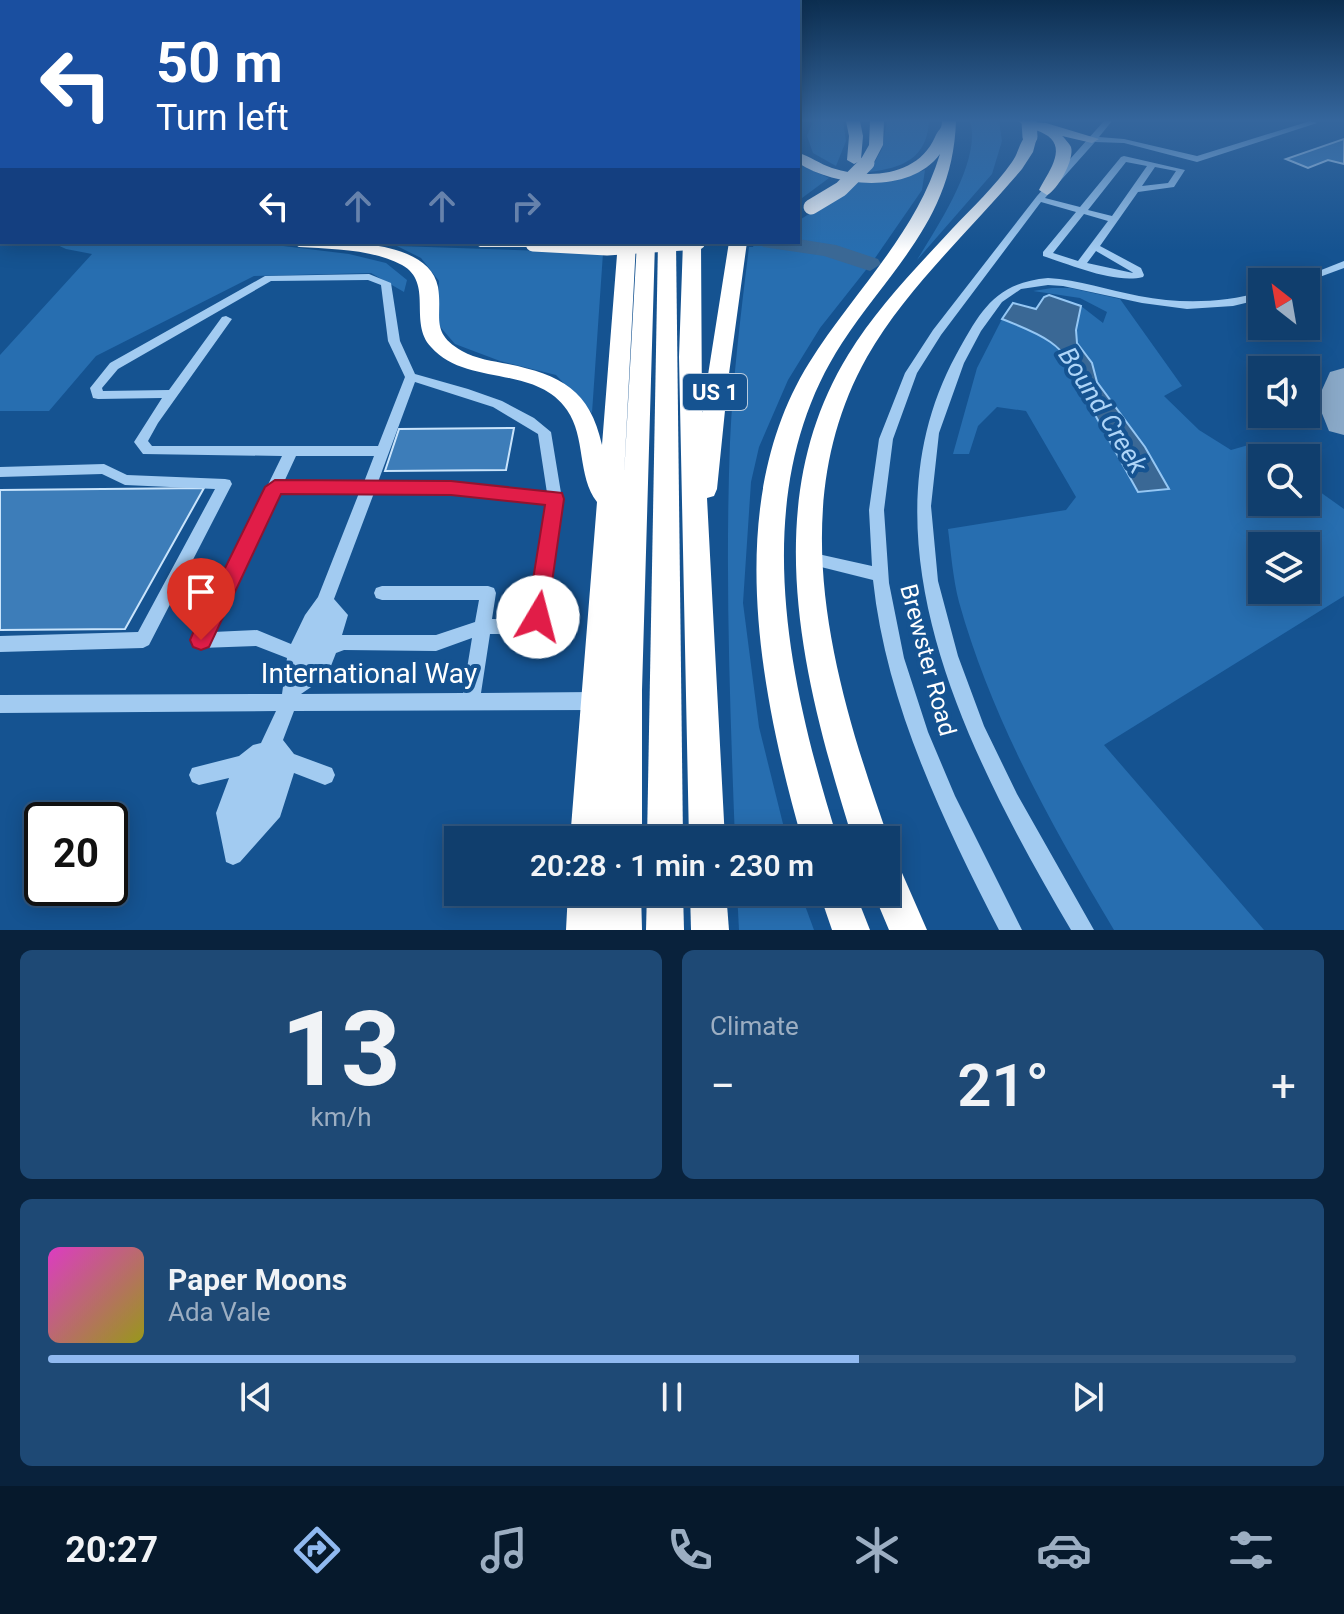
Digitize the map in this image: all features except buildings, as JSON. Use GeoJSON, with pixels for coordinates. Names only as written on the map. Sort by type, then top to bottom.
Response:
{"type":"FeatureCollection","features":[{"type":"Feature","properties":{"kind":"highway"},"geometry":{"type":"LineString","coordinates":[[811,164],[842,175],[870,177],[897,174],[922,164]]}},
{"type":"Feature","properties":{"kind":"highway"},"geometry":{"type":"LineString","coordinates":[[805,210],[847,185],[858,164]]}},
{"type":"Feature","properties":{"kind":"highway"},"geometry":{"type":"LineString","coordinates":[[816,826],[796,756],[779,669],[772,603],[772,521],[784,453],[795,415],[818,365],[930,202],[944,164]]}},
{"type":"Feature","properties":{"kind":"highway"},"geometry":{"type":"LineString","coordinates":[[853,312],[872,299],[945,200],[959,164]]}},
{"type":"Feature","properties":{"kind":"highway"},"geometry":{"type":"LineString","coordinates":[[999,188],[1011,164]]}},
{"type":"Feature","properties":{"kind":"highway"},"geometry":{"type":"LineString","coordinates":[[867,826],[829,703],[813,613],[809,558],[810,506],[821,441],[848,373],[894,307],[1018,164]]}},
{"type":"Feature","properties":{"kind":"highway"},"geometry":{"type":"LineString","coordinates":[[1044,194],[1059,164]]}},
{"type":"Feature","properties":{"kind":"highway"},"geometry":{"type":"LineString","coordinates":[[315,244],[373,251],[416,267],[428,285],[429,330],[446,350],[480,366],[539,379],[558,388],[573,402],[587,431],[598,483],[608,501]]}},
{"type":"Feature","properties":{"kind":"highway"},"geometry":{"type":"LineString","coordinates":[[533,244],[607,248],[666,244]]}},
{"type":"Feature","properties":{"kind":"highway"},"geometry":{"type":"LineString","coordinates":[[589,826],[627,244]]}},
{"type":"Feature","properties":{"kind":"highway"},"geometry":{"type":"LineString","coordinates":[[624,826],[646,244]]}},
{"type":"Feature","properties":{"kind":"highway"},"geometry":{"type":"LineString","coordinates":[[665,826],[667,244]]}},
{"type":"Feature","properties":{"kind":"highway"},"geometry":{"type":"LineString","coordinates":[[667,383],[681,244]]}},
{"type":"Feature","properties":{"kind":"highway"},"geometry":{"type":"LineString","coordinates":[[695,244],[689,357],[697,543]]}},
{"type":"Feature","properties":{"kind":"highway","name":"US 1"},"geometry":{"type":"LineString","coordinates":[[707,826],[697,543],[710,458],[719,362],[738,244]]}},
{"type":"Feature","properties":{"kind":"highway"},"geometry":{"type":"LineString","coordinates":[[585,930],[586,906]]}},
{"type":"Feature","properties":{"kind":"highway"},"geometry":{"type":"LineString","coordinates":[[623,906],[623,930]]}},
{"type":"Feature","properties":{"kind":"highway"},"geometry":{"type":"LineString","coordinates":[[665,906],[665,930]]}},
{"type":"Feature","properties":{"kind":"highway"},"geometry":{"type":"LineString","coordinates":[[709,906],[710,930]]}},
{"type":"Feature","properties":{"kind":"highway"},"geometry":{"type":"LineString","coordinates":[[842,906],[851,930]]}},
{"type":"Feature","properties":{"kind":"highway"},"geometry":{"type":"LineString","coordinates":[[898,906],[908,930]]}},
{"type":"Feature","properties":{"kind":"street","name":"Brewster Road"},"geometry":{"type":"LineString","coordinates":[[1011,930],[977,865],[929,758],[901,674],[881,575],[878,485],[886,436],[899,398],[916,364],[938,331],[1070,164]]}},
{"type":"Feature","properties":{"kind":"street"},"geometry":{"type":"LineString","coordinates":[[1095,247],[1137,270],[1139,275],[1130,277],[1047,254],[1120,164]]}},
{"type":"Feature","properties":{"kind":"street"},"geometry":{"type":"LineString","coordinates":[[1080,265],[1153,164]]}},
{"type":"Feature","properties":{"kind":"street"},"geometry":{"type":"LineString","coordinates":[[1136,190],[1171,185],[1181,170],[1155,164]]}},
{"type":"Feature","properties":{"kind":"street"},"geometry":{"type":"LineString","coordinates":[[1044,194],[1082,212],[1114,220]]}},
{"type":"Feature","properties":{"kind":"street"},"geometry":{"type":"LineString","coordinates":[[1320,273],[1344,264]]}},
{"type":"Feature","properties":{"kind":"street"},"geometry":{"type":"LineString","coordinates":[[172,394],[98,395],[96,388],[114,366],[269,278],[369,277],[386,283],[391,336],[399,359],[411,377],[458,389],[526,416],[544,432],[555,499],[538,617],[525,626],[483,627],[436,643],[344,642],[328,648]]}},
{"type":"Feature","properties":{"kind":"street"},"geometry":{"type":"LineString","coordinates":[[1083,930],[1034,847],[999,777],[968,708],[947,647],[931,579],[924,524],[926,461],[935,421],[964,350],[998,302],[1019,286],[1056,283],[1184,305],[1228,303],[1248,298]]}},
{"type":"Feature","properties":{"kind":"street"},"geometry":{"type":"LineString","coordinates":[[226,319],[143,435],[141,442],[148,451],[381,451]]}},
{"type":"Feature","properties":{"kind":"street"},"geometry":{"type":"LineString","coordinates":[[233,855],[258,810],[274,765],[273,742],[291,696],[309,673],[327,616],[325,601],[411,377]]}},
{"type":"Feature","properties":{"kind":"street"},"geometry":{"type":"LineString","coordinates":[[288,651],[257,638],[201,640],[291,451]]}},
{"type":"Feature","properties":{"kind":"street"},"geometry":{"type":"LineString","coordinates":[[0,472],[104,469],[125,480],[225,484],[143,640],[0,644]]}},
{"type":"Feature","properties":{"kind":"street"},"geometry":{"type":"LineString","coordinates":[[275,487],[451,488],[555,499]]}},
{"type":"Feature","properties":{"kind":"street"},"geometry":{"type":"LineString","coordinates":[[809,558],[881,575]]}},
{"type":"Feature","properties":{"kind":"street"},"geometry":{"type":"LineString","coordinates":[[382,593],[488,593],[471,699]]}},
{"type":"Feature","properties":{"kind":"street"},"geometry":{"type":"LineString","coordinates":[[291,696],[321,670],[340,615],[325,601]]}},
{"type":"Feature","properties":{"kind":"street"},"geometry":{"type":"LineString","coordinates":[[291,696],[280,673],[301,616],[325,601]]}},
{"type":"Feature","properties":{"kind":"street","name":"International Way"},"geometry":{"type":"LineString","coordinates":[[0,704],[291,696],[595,701]]}},
{"type":"Feature","properties":{"kind":"street"},"geometry":{"type":"LineString","coordinates":[[273,742],[288,761],[325,775]]}},
{"type":"Feature","properties":{"kind":"street"},"geometry":{"type":"LineString","coordinates":[[199,775],[244,765],[273,742]]}},
{"type":"Feature","properties":{"kind":"street"},"geometry":{"type":"LineString","coordinates":[[233,855],[273,810],[288,761]]}},
{"type":"Feature","properties":{"kind":"street"},"geometry":{"type":"LineString","coordinates":[[233,855],[226,813],[244,765]]}},
{"type":"Feature","properties":{"kind":"shaded area"},"geometry":{"type":"Polygon","coordinates":[[[873,164],[901,164],[892,168],[869,172],[873,164]]]}},
{"type":"Feature","properties":{"kind":"shaded area"},"geometry":{"type":"Polygon","coordinates":[[[967,164],[995,164],[992,174],[917,260],[946,212],[967,164]]]}},
{"type":"Feature","properties":{"kind":"shaded area"},"geometry":{"type":"Polygon","coordinates":[[[800,165],[829,178],[800,200],[800,165]]]}},
{"type":"Feature","properties":{"kind":"shaded area"},"geometry":{"type":"Polygon","coordinates":[[[925,170],[922,190],[873,261],[820,328],[788,380],[759,447],[751,482],[743,603],[759,727],[784,826],[735,826],[729,641],[730,442],[749,247],[754,244],[800,244],[800,220],[859,182],[908,176],[925,170]]]}},
{"type":"Feature","properties":{"kind":"shaded area"},"geometry":{"type":"Polygon","coordinates":[[[55,244],[275,245],[349,254],[386,263],[407,280],[404,292],[371,273],[254,276],[96,356],[49,411],[0,411],[0,355],[92,254],[55,244]]]}},
{"type":"Feature","properties":{"kind":"shaded area"},"geometry":{"type":"Polygon","coordinates":[[[397,246],[603,253],[592,413],[556,375],[500,361],[455,344],[436,322],[439,281],[421,258],[397,246]]]}},
{"type":"Feature","properties":{"kind":"shaded area"},"geometry":{"type":"Polygon","coordinates":[[[1070,288],[1120,299],[1182,386],[1164,396],[1199,430],[1231,450],[1248,445],[1248,516],[1320,516],[1320,492],[1344,509],[1344,596],[1104,745],[1264,930],[1114,930],[1068,851],[1006,730],[988,688],[957,593],[948,529],[1066,510],[1076,497],[1026,411],[997,407],[978,426],[969,454],[953,454],[977,368],[1002,319],[1041,336],[1065,356],[1090,408],[1105,430],[1169,489],[1145,447],[1097,382],[1092,363],[1077,343],[1081,306],[1103,323],[1107,312],[1080,298],[1033,291],[1070,288]]]}},
{"type":"Feature","properties":{"kind":"shaded area"},"geometry":{"type":"Polygon","coordinates":[[[738,906],[805,906],[814,930],[739,930],[738,906]]]}},
{"type":"Feature","properties":{"kind":"water"},"geometry":{"type":"Polygon","coordinates":[[[1049,295],[1081,306],[1077,343],[1092,363],[1097,382],[1145,447],[1169,489],[1138,492],[1065,356],[1048,340],[1002,319],[1013,303],[1036,309],[1049,295]]]}},
{"type":"Feature","properties":{"kind":"waterway","name":"Bound Creek"},"geometry":{"type":"LineString","coordinates":[[785,244],[828,250],[870,264]]}},
{"type":"Feature","properties":{"kind":"taxiway"},"geometry":{"type":"LineString","coordinates":[[1344,381],[1337,401],[1344,421]]}},
{"type":"Feature","properties":{"kind":"route"},"geometry":{"type":"LineString","coordinates":[[201,640],[275,487],[451,488],[555,499],[538,617]]}}]}
